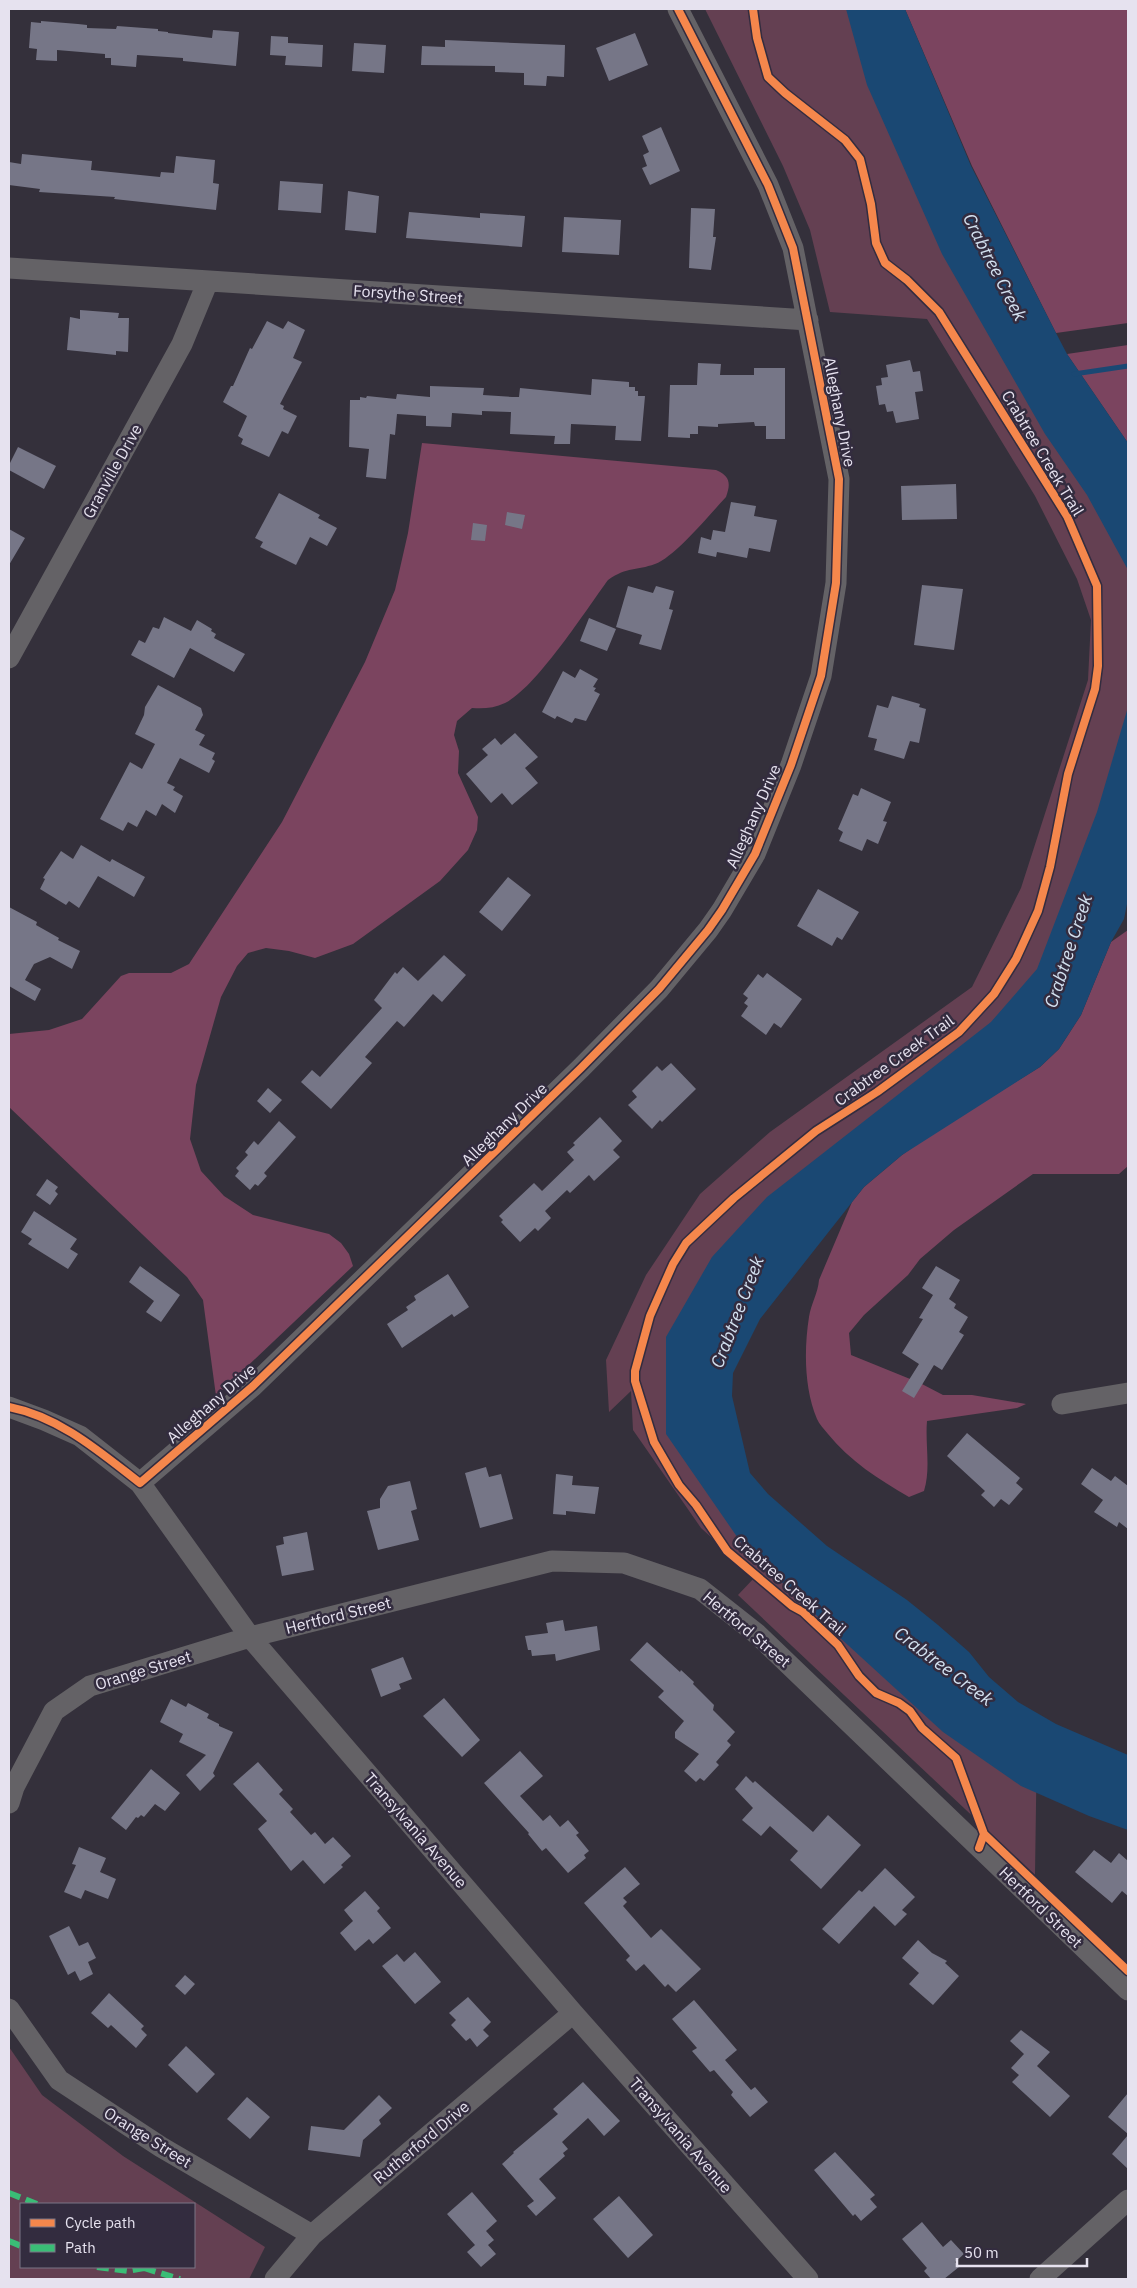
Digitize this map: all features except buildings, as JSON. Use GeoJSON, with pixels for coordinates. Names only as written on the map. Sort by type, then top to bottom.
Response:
{"type":"FeatureCollection","features":[{"type":"Feature","properties":{"kind":"street","name":"Alleghany Drive"},"geometry":{"type":"LineString","coordinates":[[140,1483],[253,1386],[581,1068],[659,988],[708,930],[754,854],[791,765],[821,676],[836,583],[839,479],[793,248],[768,185],[678,9]]}},
{"type":"Feature","properties":{"kind":"street","name":"Forsythe Street"},"geometry":{"type":"LineString","coordinates":[[9,268],[808,320]]}},
{"type":"Feature","properties":{"kind":"street","name":"Granville Drive"},"geometry":{"type":"LineString","coordinates":[[9,658],[182,344],[208,281]]}},
{"type":"Feature","properties":{"kind":"street"},"geometry":{"type":"LineString","coordinates":[[1062,1404],[1128,1393]]}},
{"type":"Feature","properties":{"kind":"street","name":"Transylvania Avenue"},"geometry":{"type":"LineString","coordinates":[[9,1407],[80,1436],[140,1483],[250,1637],[573,2012],[808,2279]]}},
{"type":"Feature","properties":{"kind":"street","name":"Hertford Street"},"geometry":{"type":"LineString","coordinates":[[250,1637],[552,1561],[624,1563],[700,1589],[758,1634],[981,1841],[1128,1990]]}},
{"type":"Feature","properties":{"kind":"street","name":"Orange Street"},"geometry":{"type":"LineString","coordinates":[[9,1803],[14,1787],[54,1711],[90,1686],[250,1637]]}},
{"type":"Feature","properties":{"kind":"street","name":"Orange Street"},"geometry":{"type":"LineString","coordinates":[[9,2009],[59,2080],[161,2147],[312,2235]]}},
{"type":"Feature","properties":{"kind":"street","name":"Rutherford Drive"},"geometry":{"type":"LineString","coordinates":[[276,2279],[312,2235],[573,2012]]}},
{"type":"Feature","properties":{"kind":"street"},"geometry":{"type":"LineString","coordinates":[[1040,2279],[1128,2200]]}},
{"type":"Feature","properties":{"kind":"path"},"geometry":{"type":"LineString","coordinates":[[959,1768],[981,1841]]}},
{"type":"Feature","properties":{"kind":"shaded area"},"geometry":{"type":"Polygon","coordinates":[[[705,9],[873,9],[1128,510],[1128,803],[1089,921],[824,1196],[701,1392],[742,1495],[1037,1736],[1035,1875],[738,1595],[755,1577],[701,1528],[633,1430],[631,1391],[609,1412],[606,1360],[646,1275],[700,1194],[770,1132],[972,987],[1021,888],[1088,680],[1091,620],[1077,579],[1035,496],[927,319],[830,312],[810,230],[783,166],[705,9]]]}},
{"type":"Feature","properties":{"kind":"shaded area"},"geometry":{"type":"Polygon","coordinates":[[[905,9],[1127,9],[1128,323],[1056,333],[972,166],[905,9]]]}},
{"type":"Feature","properties":{"kind":"shaded area"},"geometry":{"type":"Polygon","coordinates":[[[1128,345],[1128,443],[1067,354],[1128,345]]]}},
{"type":"Feature","properties":{"kind":"shaded area"},"geometry":{"type":"Polygon","coordinates":[[[422,443],[716,470],[727,477],[729,488],[726,497],[692,534],[663,560],[627,571],[608,580],[560,647],[531,682],[517,695],[497,706],[472,708],[457,721],[454,735],[459,751],[458,773],[478,817],[477,830],[468,850],[440,881],[353,944],[315,958],[289,951],[266,948],[248,953],[237,966],[221,997],[196,1085],[190,1139],[201,1171],[224,1196],[253,1215],[329,1234],[341,1243],[349,1254],[353,1266],[216,1396],[203,1300],[187,1277],[9,1107],[9,1034],[49,1030],[82,1019],[121,976],[129,973],[171,973],[189,964],[282,822],[365,662],[395,590],[408,533],[422,443]]]}},
{"type":"Feature","properties":{"kind":"shaded area"},"geometry":{"type":"Polygon","coordinates":[[[1128,930],[1128,1166],[1119,1174],[1033,1174],[954,1230],[920,1259],[908,1275],[864,1315],[849,1333],[851,1355],[920,1383],[943,1395],[972,1395],[1026,1404],[1017,1408],[927,1421],[926,1483],[924,1491],[909,1497],[855,1461],[837,1444],[817,1419],[807,1382],[806,1342],[809,1317],[819,1280],[852,1202],[864,1187],[902,1155],[930,1135],[1040,1067],[1059,1049],[1081,1015],[1111,942],[1128,930]]]}},
{"type":"Feature","properties":{"kind":"shaded area"},"geometry":{"type":"Polygon","coordinates":[[[9,2047],[42,2095],[123,2156],[265,2247],[249,2279],[9,2279],[9,2047]]]}},
{"type":"Feature","properties":{"kind":"water","name":"Crabtree Creek"},"geometry":{"type":"Polygon","coordinates":[[[846,9],[905,9],[971,166],[1056,333],[1067,354],[1128,443],[1128,570],[1087,495],[1045,434],[942,254],[867,85],[846,9]]]}},
{"type":"Feature","properties":{"kind":"water","name":"Crabtree Creek"},"geometry":{"type":"Polygon","coordinates":[[[1128,707],[1128,899],[1124,919],[1111,942],[1081,1015],[1059,1049],[1040,1067],[902,1155],[864,1187],[760,1319],[733,1373],[732,1396],[750,1473],[768,1494],[827,1546],[907,1600],[938,1625],[969,1652],[989,1677],[1018,1702],[1056,1724],[1128,1755],[1128,1830],[1089,1816],[1021,1786],[943,1732],[838,1636],[742,1544],[666,1434],[666,1337],[712,1257],[767,1197],[991,1022],[1037,969],[1097,812],[1128,707]]]}},
{"type":"Feature","properties":{"kind":"waterway"},"geometry":{"type":"LineString","coordinates":[[1074,374],[1128,366]]}},
{"type":"Feature","properties":{"kind":"marked path"},"geometry":{"type":"LineString","coordinates":[[9,2193],[34,2203]]}},
{"type":"Feature","properties":{"kind":"marked path"},"geometry":{"type":"LineString","coordinates":[[9,2241],[20,2246]]}},
{"type":"Feature","properties":{"kind":"marked path"},"geometry":{"type":"LineString","coordinates":[[105,2268],[128,2271],[144,2268]]}},
{"type":"Feature","properties":{"kind":"marked path"},"geometry":{"type":"LineString","coordinates":[[144,2268],[180,2279]]}},
{"type":"Feature","properties":{"kind":"cycle path"},"geometry":{"type":"LineString","coordinates":[[9,1407],[28,1412],[62,1427],[79,1437],[140,1483],[253,1386],[581,1068],[659,989],[708,930],[755,854],[791,765],[821,676],[836,583],[839,479],[793,248],[768,185],[678,9]]}},
{"type":"Feature","properties":{"kind":"cycle path","name":"Crabtree Creek Trail"},"geometry":{"type":"LineString","coordinates":[[753,9],[757,38],[768,77],[785,93],[845,140],[860,159],[871,204],[876,243],[885,263],[907,280],[939,312],[1067,516],[1097,586],[1098,666],[1095,689],[1068,774],[1050,867],[1038,911],[1016,959],[994,994],[959,1032],[877,1092],[816,1131],[734,1198],[686,1243],[673,1264],[650,1316],[635,1371],[635,1381],[654,1442],[679,1485],[696,1505],[727,1551],[792,1606],[803,1612],[838,1645],[859,1676],[876,1693],[899,1703],[910,1711],[922,1728],[956,1758],[984,1834],[979,1848]]}},
{"type":"Feature","properties":{"kind":"cycle path"},"geometry":{"type":"LineString","coordinates":[[984,1834],[1128,1971]]}}]}
